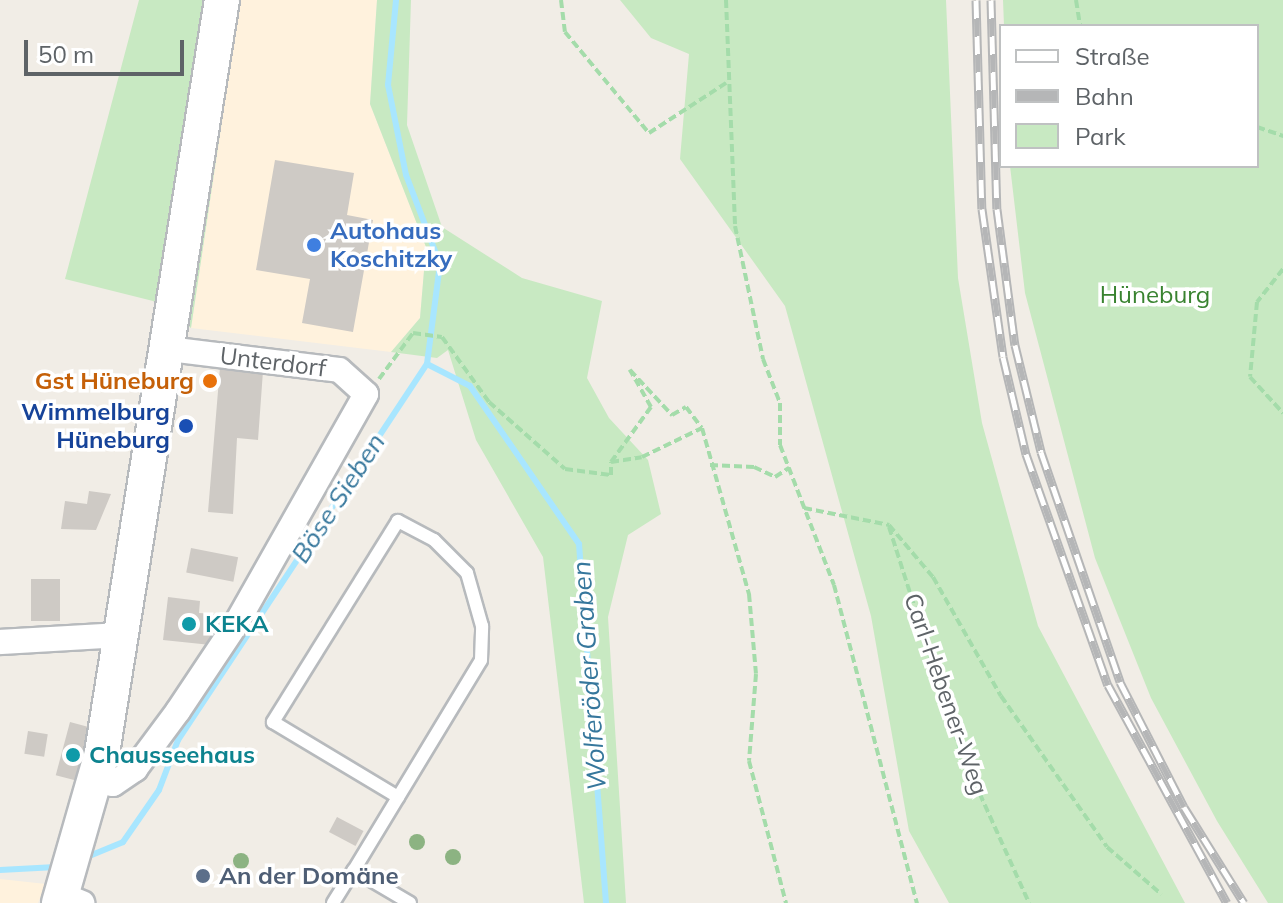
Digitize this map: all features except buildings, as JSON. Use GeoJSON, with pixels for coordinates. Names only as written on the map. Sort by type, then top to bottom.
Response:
{"type":"FeatureCollection","features":[{"type":"Feature","properties":{"kind":"main road"},"geometry":{"type":"LineString","coordinates":[[68,896],[97,781],[222,0]]}},
{"type":"Feature","properties":{"kind":"street","name":"Unterdorf"},"geometry":{"type":"LineString","coordinates":[[167,349],[339,370],[366,391]]}},
{"type":"Feature","properties":{"kind":"street"},"geometry":{"type":"LineString","coordinates":[[97,781],[113,784],[135,769],[178,711],[236,624],[366,391]]}},
{"type":"Feature","properties":{"kind":"street"},"geometry":{"type":"LineString","coordinates":[[0,642],[122,635]]}},
{"type":"Feature","properties":{"kind":"lane"},"geometry":{"type":"LineString","coordinates":[[333,903],[354,870],[481,660],[482,626],[467,573],[434,540],[398,521],[273,722],[398,797]]}},
{"type":"Feature","properties":{"kind":"lane"},"geometry":{"type":"LineString","coordinates":[[354,870],[410,903]]}},
{"type":"Feature","properties":{"kind":"path"},"geometry":{"type":"LineString","coordinates":[[561,0],[565,32],[649,133],[726,83]]}},
{"type":"Feature","properties":{"kind":"path"},"geometry":{"type":"LineString","coordinates":[[726,0],[726,83],[735,226],[789,468],[834,585],[917,903]]}},
{"type":"Feature","properties":{"kind":"path"},"geometry":{"type":"LineString","coordinates":[[1076,0],[1080,24]]}},
{"type":"Feature","properties":{"kind":"path"},"geometry":{"type":"LineString","coordinates":[[1259,128],[1283,136]]}},
{"type":"Feature","properties":{"kind":"path"},"geometry":{"type":"LineString","coordinates":[[1283,269],[1257,302],[1250,377],[1283,413]]}},
{"type":"Feature","properties":{"kind":"path"},"geometry":{"type":"LineString","coordinates":[[366,391],[413,333],[442,337],[526,441],[565,469],[611,475],[611,462],[651,407],[630,370],[672,415],[686,407],[702,428],[749,594],[756,674],[749,761],[786,903]]}},
{"type":"Feature","properties":{"kind":"path"},"geometry":{"type":"LineString","coordinates":[[611,462],[642,457],[702,428]]}},
{"type":"Feature","properties":{"kind":"path"},"geometry":{"type":"LineString","coordinates":[[710,465],[754,467],[775,477],[789,468]]}},
{"type":"Feature","properties":{"kind":"path"},"geometry":{"type":"LineString","coordinates":[[804,508],[889,525],[933,577],[1001,696],[1107,847],[1161,894]]}},
{"type":"Feature","properties":{"kind":"path","name":"Carl-Hebener-Weg"},"geometry":{"type":"LineString","coordinates":[[889,525],[960,750],[1029,903]]}},
{"type":"Feature","properties":{"kind":"shaded area"},"geometry":{"type":"Polygon","coordinates":[[[240,0],[377,0],[370,104],[426,247],[420,318],[391,352],[191,328],[240,0]]]}},
{"type":"Feature","properties":{"kind":"shaded area"},"geometry":{"type":"Polygon","coordinates":[[[0,879],[46,884],[38,903],[0,903],[0,879]]]}},
{"type":"Feature","properties":{"kind":"green space"},"geometry":{"type":"Polygon","coordinates":[[[139,0],[240,0],[191,328],[153,301],[65,279],[139,0]]]}},
{"type":"Feature","properties":{"kind":"green space"},"geometry":{"type":"Polygon","coordinates":[[[377,0],[411,0],[407,125],[442,227],[522,278],[602,301],[587,378],[609,418],[648,460],[661,514],[628,535],[608,617],[626,903],[584,903],[543,557],[476,440],[448,350],[437,358],[391,352],[420,318],[426,247],[370,104],[377,0]]]}},
{"type":"Feature","properties":{"kind":"green space"},"geometry":{"type":"Polygon","coordinates":[[[620,0],[946,0],[958,278],[982,423],[1038,626],[1185,903],[949,903],[909,831],[871,616],[785,306],[680,159],[689,54],[651,38],[620,0]]]}},
{"type":"Feature","properties":{"kind":"green space","name":"Hüneburg"},"geometry":{"type":"Polygon","coordinates":[[[1003,0],[1283,0],[1283,903],[1268,903],[1217,821],[1151,698],[1095,558],[1025,293],[1010,168],[1259,168],[1259,24],[1004,24],[1003,0]]]}},
{"type":"Feature","properties":{"kind":"waterway","name":"Böse Sieben"},"geometry":{"type":"LineString","coordinates":[[82,859],[123,842],[159,790],[178,740],[427,364],[440,264],[406,175],[388,85],[396,0]]}},
{"type":"Feature","properties":{"kind":"waterway","name":"Wolferöder Graben"},"geometry":{"type":"LineString","coordinates":[[427,364],[470,386],[579,544],[606,903]]}},
{"type":"Feature","properties":{"kind":"waterway","name":"Böse Sieben"},"geometry":{"type":"LineString","coordinates":[[0,870],[56,867]]}},
{"type":"Feature","properties":{"kind":"railway"},"geometry":{"type":"LineString","coordinates":[[976,0],[982,209],[1003,357],[1026,454],[1108,685],[1227,903]]}},
{"type":"Feature","properties":{"kind":"railway"},"geometry":{"type":"LineString","coordinates":[[991,0],[997,209],[1015,345],[1041,452],[1120,682],[1184,807],[1244,903]]}},
{"type":"Feature","properties":{"kind":"place","name":"Autohaus Koschitzky"},"geometry":{"type":"Point","coordinates":[314,245]}},
{"type":"Feature","properties":{"kind":"place","name":"Gst Hüneburg"},"geometry":{"type":"Point","coordinates":[210,381]}},
{"type":"Feature","properties":{"kind":"place","name":"Wimmelburg Hüneburg"},"geometry":{"type":"Point","coordinates":[186,426]}},
{"type":"Feature","properties":{"kind":"place","name":"KEKA"},"geometry":{"type":"Point","coordinates":[189,624]}},
{"type":"Feature","properties":{"kind":"place","name":"Chausseehaus"},"geometry":{"type":"Point","coordinates":[73,755]}},
{"type":"Feature","properties":{"kind":"place","name":"An der Domäne"},"geometry":{"type":"Point","coordinates":[203,876]}}]}
